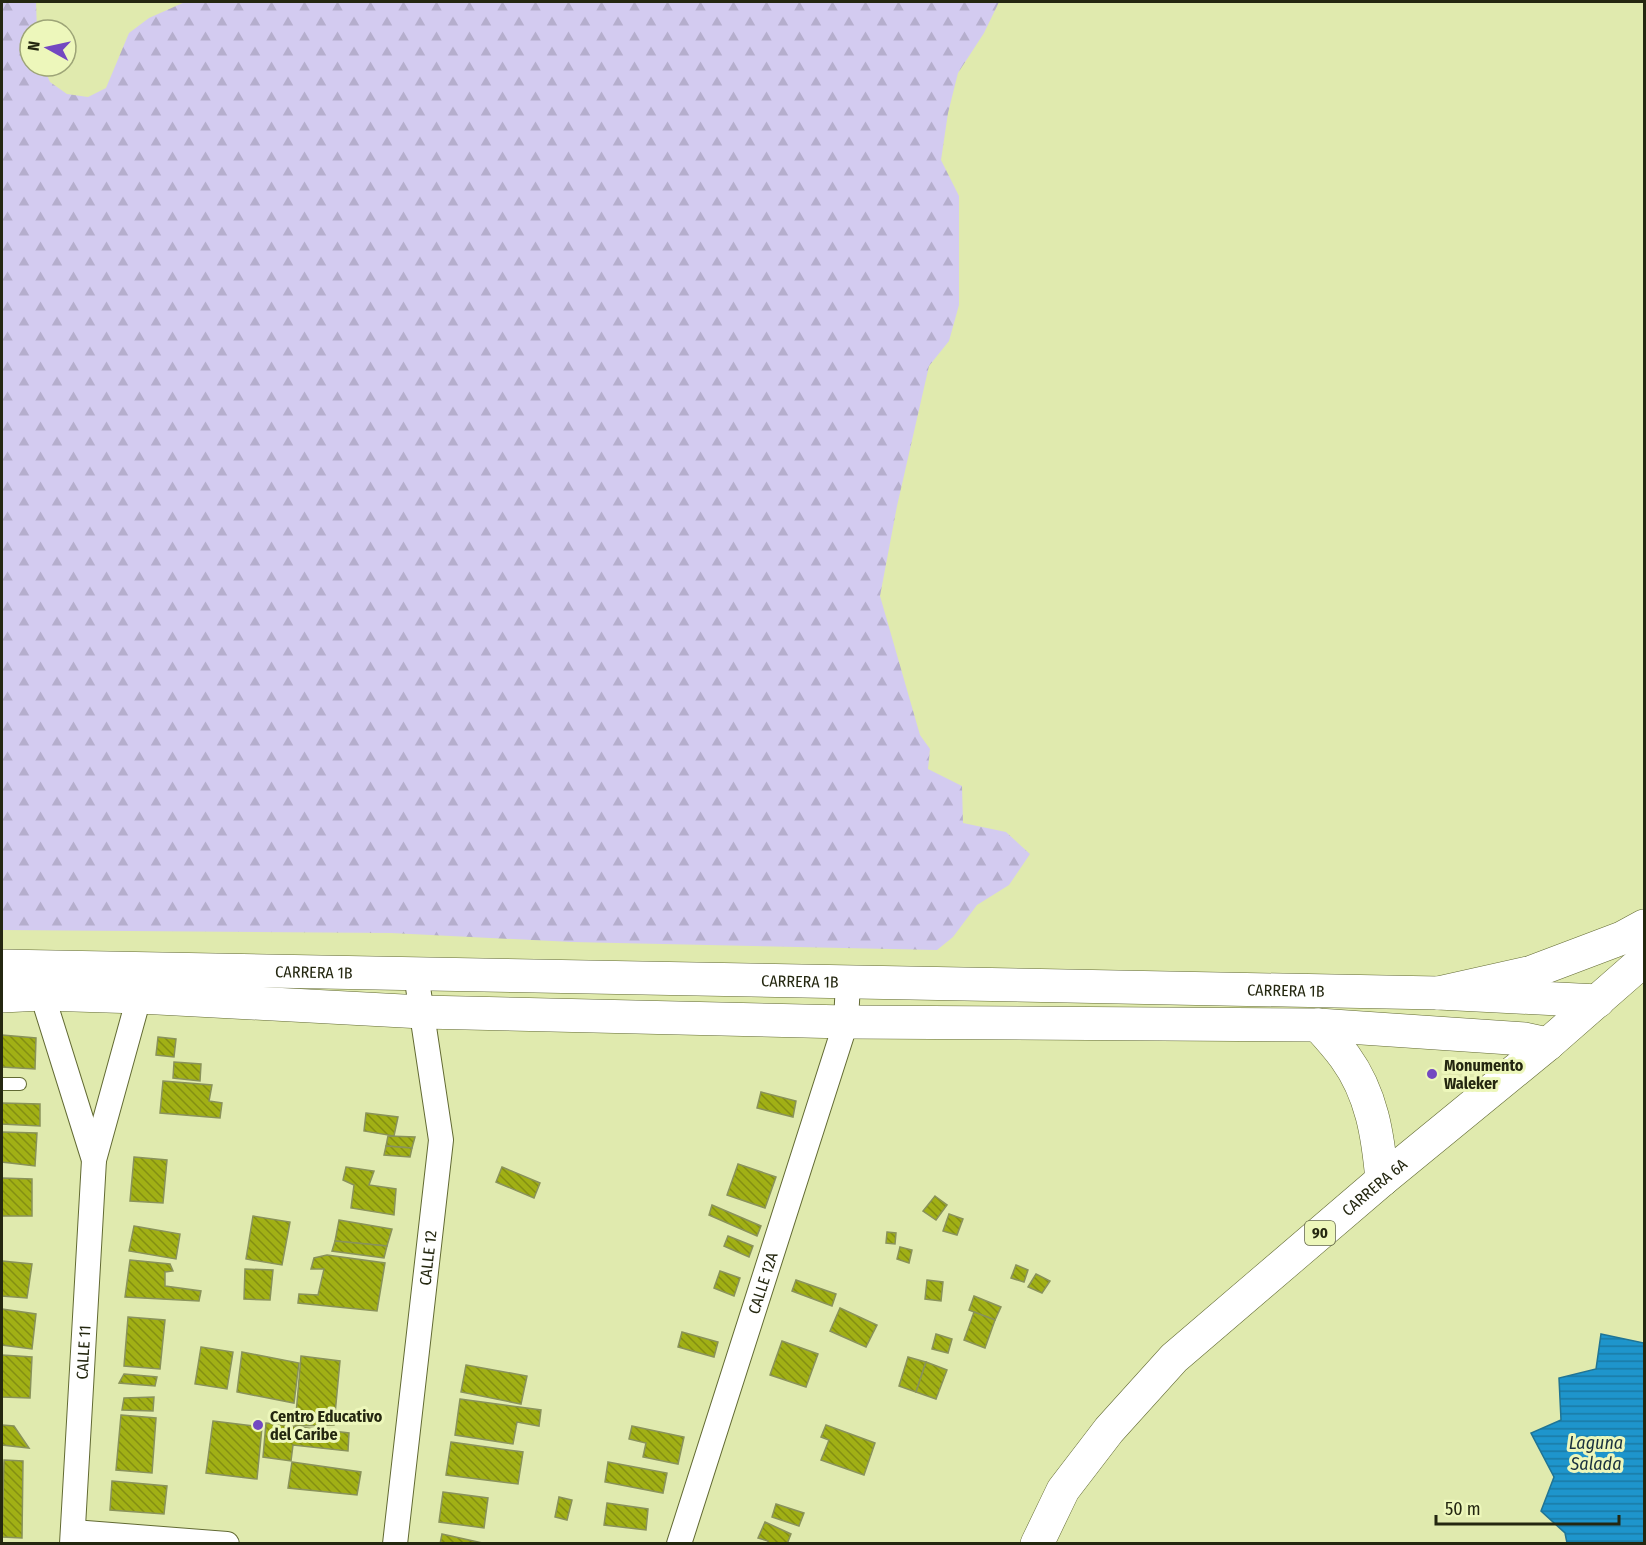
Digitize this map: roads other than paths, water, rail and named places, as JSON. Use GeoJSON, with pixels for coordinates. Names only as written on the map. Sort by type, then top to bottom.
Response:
{"type":"FeatureCollection","features":[{"type":"Feature","properties":{"kind":"main road"},"geometry":{"type":"LineString","coordinates":[[1438,993],[1532,972],[1622,938],[1644,926]]}},
{"type":"Feature","properties":{"kind":"main road","name":"CARRERA 6A"},"geometry":{"type":"LineString","coordinates":[[1037,1544],[1063,1490],[1108,1430],[1174,1358],[1382,1180],[1548,1044],[1644,960]]}},
{"type":"Feature","properties":{"kind":"main road","name":"CARRERA 1B"},"geometry":{"type":"LineString","coordinates":[[138,983],[416,974],[1438,993],[1598,1001]]}},
{"type":"Feature","properties":{"kind":"main road","name":"CARRERA 1B"},"geometry":{"type":"LineString","coordinates":[[2,996],[24,976],[138,983],[422,1012],[846,1022],[1318,1025],[1525,1039],[1548,1044]]}},
{"type":"Feature","properties":{"kind":"main road"},"geometry":{"type":"LineString","coordinates":[[1318,1025],[1346,1058],[1366,1096],[1378,1137],[1382,1180]]}},
{"type":"Feature","properties":{"kind":"street","name":"CALLE 12"},"geometry":{"type":"LineString","coordinates":[[395,1544],[441,1140],[416,974]]}},
{"type":"Feature","properties":{"kind":"street"},"geometry":{"type":"LineString","coordinates":[[24,976],[94,1160]]}},
{"type":"Feature","properties":{"kind":"street","name":"CALLE 12A"},"geometry":{"type":"LineString","coordinates":[[679,1544],[846,1022],[848,982]]}},
{"type":"Feature","properties":{"kind":"street"},"geometry":{"type":"LineString","coordinates":[[94,1160],[138,983]]}},
{"type":"Feature","properties":{"kind":"street","name":"CALLE 11"},"geometry":{"type":"LineString","coordinates":[[72,1538],[94,1160]]}},
{"type":"Feature","properties":{"kind":"street"},"geometry":{"type":"LineString","coordinates":[[72,1538],[227,1544]]}},
{"type":"Feature","properties":{"kind":"lane"},"geometry":{"type":"LineString","coordinates":[[2,1084],[20,1084]]}},
{"type":"Feature","properties":{"kind":"water","name":"Laguna Salada"},"geometry":{"type":"Polygon","coordinates":[[[1601,1334],[1644,1343],[1644,1543],[1567,1543],[1565,1533],[1541,1511],[1554,1477],[1531,1433],[1561,1420],[1559,1378],[1596,1369],[1601,1334]]]}},
{"type":"Feature","properties":{"kind":"place","name":"Monumento Waleker"},"geometry":{"type":"Point","coordinates":[1432,1074]}},
{"type":"Feature","properties":{"kind":"place","name":"Centro Educativo del Caribe"},"geometry":{"type":"Point","coordinates":[258,1425]}}]}
